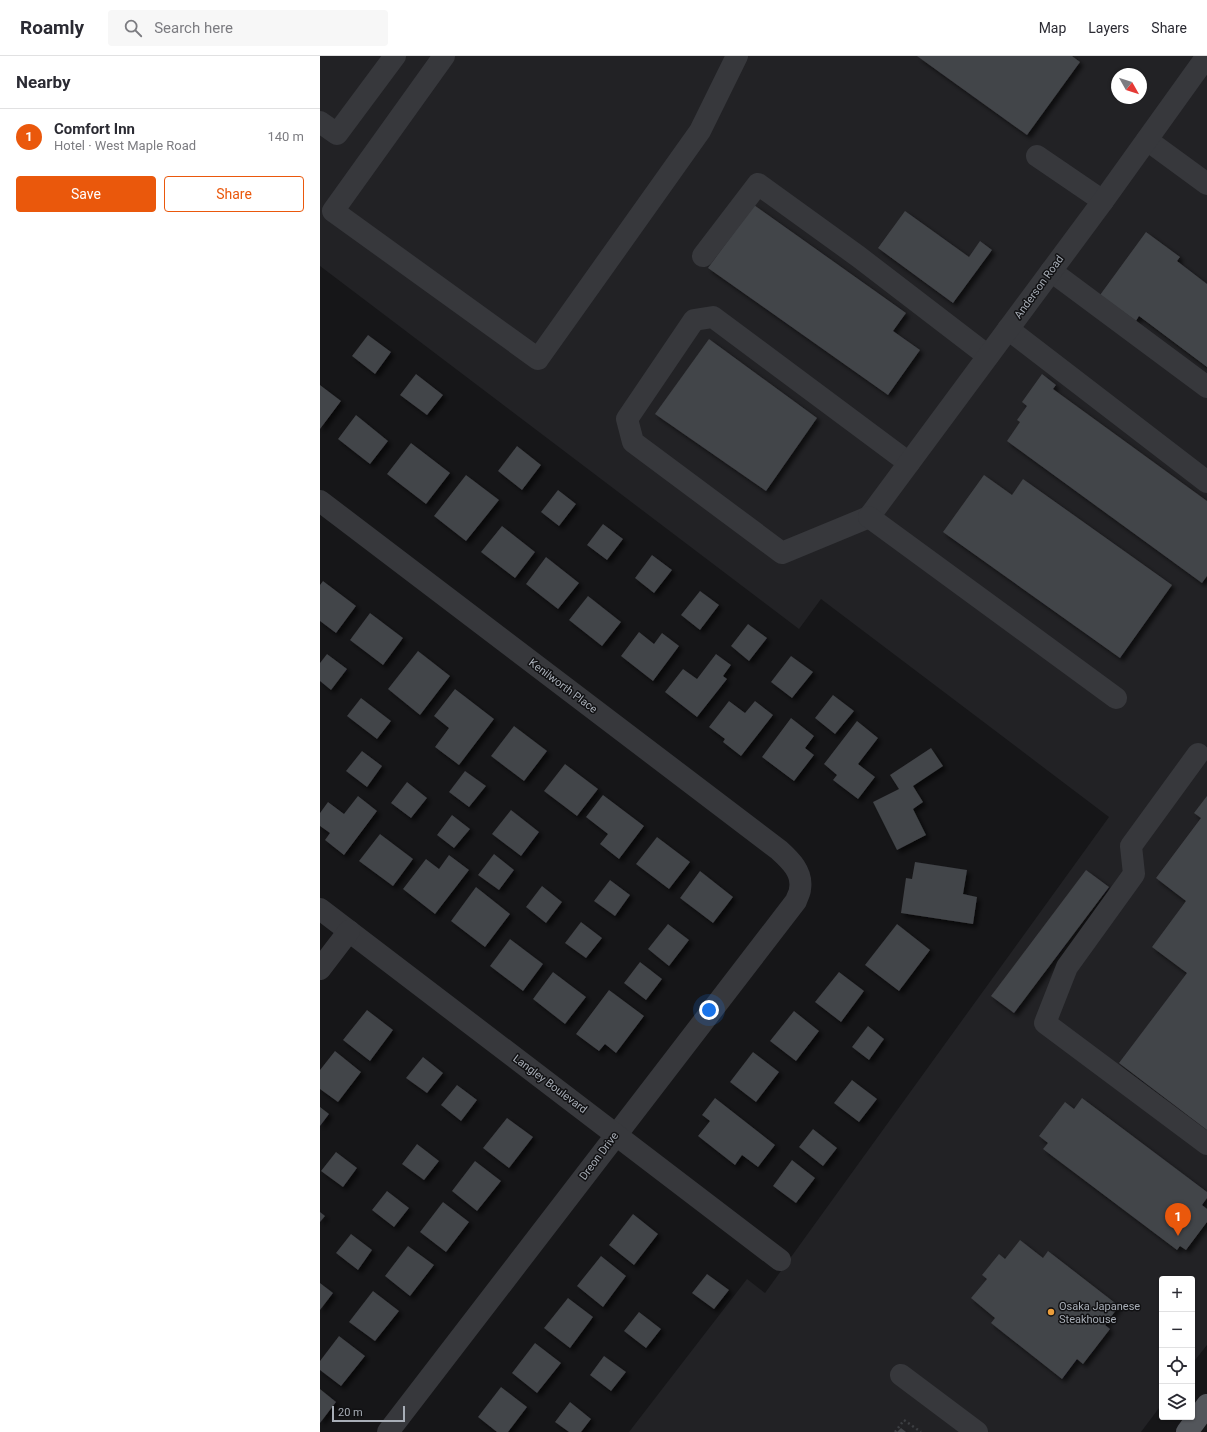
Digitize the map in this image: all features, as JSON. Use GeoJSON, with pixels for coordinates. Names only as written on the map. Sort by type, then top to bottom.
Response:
{"type":"FeatureCollection","features":[{"type":"Feature","properties":{"kind":"main road"},"geometry":{"type":"LineString","coordinates":[[1187,1432],[1207,1405]]}},
{"type":"Feature","properties":{"kind":"street"},"geometry":{"type":"LineString","coordinates":[[320,122],[337,134],[395,56]]}},
{"type":"Feature","properties":{"kind":"street"},"geometry":{"type":"LineString","coordinates":[[444,56],[332,211],[538,360],[700,131],[737,56]]}},
{"type":"Feature","properties":{"kind":"street","name":"Anderson Road"},"geometry":{"type":"LineString","coordinates":[[869,518],[1147,140],[1199,59]]}},
{"type":"Feature","properties":{"kind":"street"},"geometry":{"type":"LineString","coordinates":[[1147,140],[1207,184]]}},
{"type":"Feature","properties":{"kind":"street"},"geometry":{"type":"LineString","coordinates":[[1037,156],[1103,201]]}},
{"type":"Feature","properties":{"kind":"street"},"geometry":{"type":"LineString","coordinates":[[703,256],[758,184],[859,257],[988,356]]}},
{"type":"Feature","properties":{"kind":"street"},"geometry":{"type":"LineString","coordinates":[[1051,271],[1207,387]]}},
{"type":"Feature","properties":{"kind":"street"},"geometry":{"type":"LineString","coordinates":[[909,463],[713,317],[694,320],[627,419],[633,442],[782,553],[869,518],[1116,698]]}},
{"type":"Feature","properties":{"kind":"street"},"geometry":{"type":"LineString","coordinates":[[1008,330],[1207,482]]}},
{"type":"Feature","properties":{"kind":"street","name":"Kenilworth Place"},"geometry":{"type":"LineString","coordinates":[[320,501],[779,850],[796,868],[799,876]]}},
{"type":"Feature","properties":{"kind":"street"},"geometry":{"type":"LineString","coordinates":[[1198,754],[1131,846],[1134,874],[1067,967],[1045,1023],[1207,1144]]}},
{"type":"Feature","properties":{"kind":"street","name":"Dreon Drive"},"geometry":{"type":"LineString","coordinates":[[388,1432],[796,901],[800,889],[799,876]]}},
{"type":"Feature","properties":{"kind":"street","name":"Langley Boulevard"},"geometry":{"type":"LineString","coordinates":[[320,909],[780,1260]]}},
{"type":"Feature","properties":{"kind":"street"},"geometry":{"type":"LineString","coordinates":[[320,969],[349,931]]}},
{"type":"Feature","properties":{"kind":"street"},"geometry":{"type":"LineString","coordinates":[[900,1375],[977,1432]]}},
{"type":"Feature","properties":{"kind":"path"},"geometry":{"type":"LineString","coordinates":[[895,1432],[904,1420],[921,1432]]}},
{"type":"Feature","properties":{"kind":"shaded area"},"geometry":{"type":"Polygon","coordinates":[[[320,56],[1207,56],[1207,1345],[1195,1360],[1195,1276],[1159,1276],[1159,1408],[1141,1432],[629,1432],[747,1279],[765,1293],[1109,817],[821,599],[799,629],[320,266],[320,56]]]}},
{"type":"Feature","properties":{"kind":"building"},"geometry":{"type":"Polygon","coordinates":[[[917,56],[1072,56],[1080,62],[1027,135],[917,56]]]}},
{"type":"Feature","properties":{"kind":"building"},"geometry":{"type":"Polygon","coordinates":[[[754,205],[906,313],[893,331],[920,350],[888,395],[708,268],[754,205]]]}},
{"type":"Feature","properties":{"kind":"building"},"geometry":{"type":"Polygon","coordinates":[[[905,211],[969,257],[980,241],[992,250],[953,303],[878,248],[905,211]]]}},
{"type":"Feature","properties":{"kind":"building"},"geometry":{"type":"Polygon","coordinates":[[[1146,232],[1180,257],[1177,261],[1207,284],[1207,367],[1139,316],[1136,321],[1100,295],[1146,232]]]}},
{"type":"Feature","properties":{"kind":"building"},"geometry":{"type":"Polygon","coordinates":[[[368,335],[391,352],[375,374],[352,356],[368,335]]]}},
{"type":"Feature","properties":{"kind":"building"},"geometry":{"type":"Polygon","coordinates":[[[709,339],[817,418],[766,491],[655,414],[709,339]]]}},
{"type":"Feature","properties":{"kind":"building"},"geometry":{"type":"Polygon","coordinates":[[[416,374],[443,395],[427,415],[400,395],[416,374]]]}},
{"type":"Feature","properties":{"kind":"building"},"geometry":{"type":"Polygon","coordinates":[[[1042,374],[1056,385],[1053,389],[1207,501],[1207,576],[1202,583],[1007,441],[1020,422],[1017,420],[1027,406],[1022,402],[1042,374]]]}},
{"type":"Feature","properties":{"kind":"building"},"geometry":{"type":"Polygon","coordinates":[[[320,385],[341,401],[320,429],[320,385]]]}},
{"type":"Feature","properties":{"kind":"building"},"geometry":{"type":"Polygon","coordinates":[[[356,415],[388,441],[370,464],[338,439],[356,415]]]}},
{"type":"Feature","properties":{"kind":"building"},"geometry":{"type":"Polygon","coordinates":[[[411,443],[450,473],[426,504],[387,474],[411,443]]]}},
{"type":"Feature","properties":{"kind":"building"},"geometry":{"type":"Polygon","coordinates":[[[517,446],[541,465],[522,490],[498,471],[517,446]]]}},
{"type":"Feature","properties":{"kind":"building"},"geometry":{"type":"Polygon","coordinates":[[[466,475],[499,500],[466,541],[434,516],[466,475]]]}},
{"type":"Feature","properties":{"kind":"building"},"geometry":{"type":"Polygon","coordinates":[[[984,475],[1012,495],[1023,479],[1172,585],[1120,658],[943,532],[984,475]]]}},
{"type":"Feature","properties":{"kind":"building"},"geometry":{"type":"Polygon","coordinates":[[[558,490],[576,504],[559,526],[541,512],[558,490]]]}},
{"type":"Feature","properties":{"kind":"building"},"geometry":{"type":"Polygon","coordinates":[[[603,524],[623,539],[607,560],[587,545],[603,524]]]}},
{"type":"Feature","properties":{"kind":"building"},"geometry":{"type":"Polygon","coordinates":[[[502,526],[535,552],[515,578],[481,552],[502,526]]]}},
{"type":"Feature","properties":{"kind":"building"},"geometry":{"type":"Polygon","coordinates":[[[652,555],[672,570],[654,593],[635,578],[652,555]]]}},
{"type":"Feature","properties":{"kind":"building"},"geometry":{"type":"Polygon","coordinates":[[[546,557],[579,583],[558,609],[526,584],[546,557]]]}},
{"type":"Feature","properties":{"kind":"building"},"geometry":{"type":"Polygon","coordinates":[[[323,581],[356,606],[336,633],[320,621],[320,585],[323,581]]]}},
{"type":"Feature","properties":{"kind":"building"},"geometry":{"type":"Polygon","coordinates":[[[700,591],[719,605],[700,630],[681,615],[700,591]]]}},
{"type":"Feature","properties":{"kind":"building"},"geometry":{"type":"Polygon","coordinates":[[[588,596],[621,622],[602,646],[569,620],[588,596]]]}},
{"type":"Feature","properties":{"kind":"building"},"geometry":{"type":"Polygon","coordinates":[[[370,613],[403,638],[383,665],[350,640],[370,613]]]}},
{"type":"Feature","properties":{"kind":"building"},"geometry":{"type":"Polygon","coordinates":[[[748,624],[767,638],[749,661],[731,646],[748,624]]]}},
{"type":"Feature","properties":{"kind":"building"},"geometry":{"type":"Polygon","coordinates":[[[639,632],[654,644],[662,633],[679,646],[653,681],[621,656],[639,632]]]}},
{"type":"Feature","properties":{"kind":"building"},"geometry":{"type":"Polygon","coordinates":[[[418,651],[450,676],[420,715],[388,689],[418,651]]]}},
{"type":"Feature","properties":{"kind":"building"},"geometry":{"type":"Polygon","coordinates":[[[327,654],[347,669],[331,690],[320,681],[320,663],[327,654]]]}},
{"type":"Feature","properties":{"kind":"building"},"geometry":{"type":"Polygon","coordinates":[[[716,654],[731,665],[723,676],[727,679],[697,717],[665,692],[683,669],[697,679],[716,654]]]}},
{"type":"Feature","properties":{"kind":"building"},"geometry":{"type":"Polygon","coordinates":[[[791,656],[813,672],[792,698],[771,682],[791,656]]]}},
{"type":"Feature","properties":{"kind":"building"},"geometry":{"type":"Polygon","coordinates":[[[455,689],[494,719],[459,765],[435,747],[449,728],[434,716],[455,689]]]}},
{"type":"Feature","properties":{"kind":"building"},"geometry":{"type":"Polygon","coordinates":[[[833,695],[854,711],[835,734],[815,718],[833,695]]]}},
{"type":"Feature","properties":{"kind":"building"},"geometry":{"type":"Polygon","coordinates":[[[361,698],[391,721],[377,739],[347,716],[361,698]]]}},
{"type":"Feature","properties":{"kind":"building"},"geometry":{"type":"Polygon","coordinates":[[[729,701],[745,713],[755,701],[773,715],[741,756],[723,742],[725,739],[709,727],[729,701]]]}},
{"type":"Feature","properties":{"kind":"building"},"geometry":{"type":"Polygon","coordinates":[[[791,718],[814,736],[805,748],[814,755],[794,781],[762,757],[791,718]]]}},
{"type":"Feature","properties":{"kind":"building"},"geometry":{"type":"Polygon","coordinates":[[[857,721],[878,738],[858,764],[875,777],[858,799],[833,780],[837,775],[824,764],[857,721]]]}},
{"type":"Feature","properties":{"kind":"building"},"geometry":{"type":"Polygon","coordinates":[[[514,726],[547,751],[524,781],[491,756],[514,726]]]}},
{"type":"Feature","properties":{"kind":"building"},"geometry":{"type":"Polygon","coordinates":[[[931,748],[943,766],[913,786],[923,802],[913,809],[926,835],[897,850],[873,802],[899,789],[890,775],[931,748]]]}},
{"type":"Feature","properties":{"kind":"building"},"geometry":{"type":"Polygon","coordinates":[[[362,751],[382,766],[367,787],[346,771],[362,751]]]}},
{"type":"Feature","properties":{"kind":"building"},"geometry":{"type":"Polygon","coordinates":[[[565,764],[598,789],[577,816],[544,791],[565,764]]]}},
{"type":"Feature","properties":{"kind":"building"},"geometry":{"type":"Polygon","coordinates":[[[465,771],[486,786],[469,807],[449,792],[465,771]]]}},
{"type":"Feature","properties":{"kind":"building"},"geometry":{"type":"Polygon","coordinates":[[[407,782],[427,798],[411,818],[391,803],[407,782]]]}},
{"type":"Feature","properties":{"kind":"building"},"geometry":{"type":"Polygon","coordinates":[[[603,795],[644,826],[619,859],[600,844],[608,834],[586,817],[603,795]]]}},
{"type":"Feature","properties":{"kind":"building"},"geometry":{"type":"Polygon","coordinates":[[[358,796],[377,811],[344,855],[325,840],[330,833],[320,826],[320,813],[328,802],[344,814],[358,796]]]}},
{"type":"Feature","properties":{"kind":"building"},"geometry":{"type":"Polygon","coordinates":[[[1207,796],[1207,1130],[1119,1063],[1187,973],[1152,947],[1186,901],[1156,878],[1201,818],[1194,813],[1207,796]]]}},
{"type":"Feature","properties":{"kind":"building"},"geometry":{"type":"Polygon","coordinates":[[[511,810],[539,832],[521,856],[492,834],[511,810]]]}},
{"type":"Feature","properties":{"kind":"building"},"geometry":{"type":"Polygon","coordinates":[[[452,815],[470,829],[454,848],[437,835],[452,815]]]}},
{"type":"Feature","properties":{"kind":"building"},"geometry":{"type":"Polygon","coordinates":[[[380,834],[413,859],[393,886],[359,861],[380,834]]]}},
{"type":"Feature","properties":{"kind":"building"},"geometry":{"type":"Polygon","coordinates":[[[657,837],[690,862],[669,889],[636,864],[657,837]]]}},
{"type":"Feature","properties":{"kind":"building"},"geometry":{"type":"Polygon","coordinates":[[[494,854],[514,870],[499,890],[478,875],[494,854]]]}},
{"type":"Feature","properties":{"kind":"building"},"geometry":{"type":"Polygon","coordinates":[[[449,855],[469,870],[435,914],[403,889],[426,859],[439,869],[449,855]]]}},
{"type":"Feature","properties":{"kind":"building"},"geometry":{"type":"Polygon","coordinates":[[[915,862],[967,870],[963,894],[977,897],[973,924],[901,913],[906,878],[912,879],[915,862]]]}},
{"type":"Feature","properties":{"kind":"building"},"geometry":{"type":"Polygon","coordinates":[[[1086,870],[1109,887],[1014,1013],[991,996],[1086,870]]]}},
{"type":"Feature","properties":{"kind":"building"},"geometry":{"type":"Polygon","coordinates":[[[700,871],[733,897],[713,923],[680,898],[700,871]]]}},
{"type":"Feature","properties":{"kind":"building"},"geometry":{"type":"Polygon","coordinates":[[[610,880],[630,895],[615,916],[594,901],[610,880]]]}},
{"type":"Feature","properties":{"kind":"building"},"geometry":{"type":"Polygon","coordinates":[[[542,886],[562,902],[546,923],[526,907],[542,886]]]}},
{"type":"Feature","properties":{"kind":"building"},"geometry":{"type":"Polygon","coordinates":[[[476,887],[510,914],[485,947],[451,921],[476,887]]]}},
{"type":"Feature","properties":{"kind":"building"},"geometry":{"type":"Polygon","coordinates":[[[581,922],[602,938],[586,958],[565,943],[581,922]]]}},
{"type":"Feature","properties":{"kind":"building"},"geometry":{"type":"Polygon","coordinates":[[[668,924],[689,940],[669,966],[648,949],[668,924]]]}},
{"type":"Feature","properties":{"kind":"building"},"geometry":{"type":"Polygon","coordinates":[[[897,924],[930,950],[899,991],[865,965],[897,924]]]}},
{"type":"Feature","properties":{"kind":"building"},"geometry":{"type":"Polygon","coordinates":[[[510,939],[543,964],[523,991],[490,966],[510,939]]]}},
{"type":"Feature","properties":{"kind":"building"},"geometry":{"type":"Polygon","coordinates":[[[640,962],[662,979],[646,1000],[624,983],[640,962]]]}},
{"type":"Feature","properties":{"kind":"building"},"geometry":{"type":"Polygon","coordinates":[[[553,972],[586,997],[565,1024],[533,999],[553,972]]]}},
{"type":"Feature","properties":{"kind":"building"},"geometry":{"type":"Polygon","coordinates":[[[839,972],[864,991],[841,1022],[815,1002],[839,972]]]}},
{"type":"Feature","properties":{"kind":"building"},"geometry":{"type":"Polygon","coordinates":[[[609,990],[644,1016],[616,1053],[605,1044],[599,1051],[576,1034],[609,990]]]}},
{"type":"Feature","properties":{"kind":"building"},"geometry":{"type":"Polygon","coordinates":[[[367,1010],[393,1030],[370,1061],[343,1040],[367,1010]]]}},
{"type":"Feature","properties":{"kind":"building"},"geometry":{"type":"Polygon","coordinates":[[[794,1011],[819,1031],[796,1061],[770,1041],[794,1011]]]}},
{"type":"Feature","properties":{"kind":"building"},"geometry":{"type":"Polygon","coordinates":[[[868,1026],[884,1039],[869,1060],[852,1047],[868,1026]]]}},
{"type":"Feature","properties":{"kind":"building"},"geometry":{"type":"Polygon","coordinates":[[[335,1051],[361,1072],[338,1102],[320,1089],[320,1070],[335,1051]]]}},
{"type":"Feature","properties":{"kind":"building"},"geometry":{"type":"Polygon","coordinates":[[[753,1052],[779,1072],[756,1102],[730,1082],[753,1052]]]}},
{"type":"Feature","properties":{"kind":"building"},"geometry":{"type":"Polygon","coordinates":[[[423,1057],[443,1073],[427,1093],[406,1078],[423,1057]]]}},
{"type":"Feature","properties":{"kind":"building"},"geometry":{"type":"Polygon","coordinates":[[[852,1080],[877,1099],[859,1122],[834,1103],[852,1080]]]}},
{"type":"Feature","properties":{"kind":"building"},"geometry":{"type":"Polygon","coordinates":[[[457,1085],[477,1100],[461,1121],[441,1105],[457,1085]]]}},
{"type":"Feature","properties":{"kind":"building"},"geometry":{"type":"Polygon","coordinates":[[[715,1098],[775,1145],[758,1167],[742,1155],[735,1165],[698,1136],[710,1121],[702,1115],[715,1098]]]}},
{"type":"Feature","properties":{"kind":"building"},"geometry":{"type":"Polygon","coordinates":[[[1082,1098],[1207,1192],[1207,1198],[1202,1205],[1207,1209],[1207,1222],[1186,1250],[1180,1246],[1177,1250],[1043,1149],[1048,1143],[1039,1136],[1065,1102],[1074,1109],[1082,1098]]]}},
{"type":"Feature","properties":{"kind":"building"},"geometry":{"type":"Polygon","coordinates":[[[320,1107],[329,1114],[320,1126],[320,1107]]]}},
{"type":"Feature","properties":{"kind":"building"},"geometry":{"type":"Polygon","coordinates":[[[507,1118],[533,1137],[509,1168],[483,1148],[507,1118]]]}},
{"type":"Feature","properties":{"kind":"building"},"geometry":{"type":"Polygon","coordinates":[[[813,1129],[837,1148],[823,1166],[799,1147],[813,1129]]]}},
{"type":"Feature","properties":{"kind":"building"},"geometry":{"type":"Polygon","coordinates":[[[417,1144],[439,1161],[424,1180],[402,1164],[417,1144]]]}},
{"type":"Feature","properties":{"kind":"building"},"geometry":{"type":"Polygon","coordinates":[[[336,1152],[357,1168],[343,1187],[321,1171],[336,1152]]]}},
{"type":"Feature","properties":{"kind":"building"},"geometry":{"type":"Polygon","coordinates":[[[792,1160],[815,1178],[796,1203],[773,1186],[792,1160]]]}},
{"type":"Feature","properties":{"kind":"building"},"geometry":{"type":"Polygon","coordinates":[[[475,1161],[501,1181],[477,1211],[452,1191],[475,1161]]]}},
{"type":"Feature","properties":{"kind":"building"},"geometry":{"type":"Polygon","coordinates":[[[387,1191],[409,1208],[394,1227],[372,1210],[387,1191]]]}},
{"type":"Feature","properties":{"kind":"building"},"geometry":{"type":"Polygon","coordinates":[[[443,1202],[469,1222],[446,1252],[420,1232],[443,1202]]]}},
{"type":"Feature","properties":{"kind":"building"},"geometry":{"type":"Polygon","coordinates":[[[320,1212],[325,1216],[320,1222],[320,1212]]]}},
{"type":"Feature","properties":{"kind":"building"},"geometry":{"type":"Polygon","coordinates":[[[633,1214],[658,1234],[634,1265],[609,1245],[633,1214]]]}},
{"type":"Feature","properties":{"kind":"building"},"geometry":{"type":"Polygon","coordinates":[[[351,1234],[372,1250],[358,1270],[336,1253],[351,1234]]]}},
{"type":"Feature","properties":{"kind":"building","name":"Osaka Japanese Steakhouse"},"geometry":{"type":"Polygon","coordinates":[[[1020,1240],[1043,1258],[1048,1251],[1119,1306],[1105,1325],[1110,1329],[1083,1364],[1077,1359],[1062,1379],[991,1323],[995,1318],[971,1298],[987,1279],[982,1275],[999,1254],[1005,1259],[1020,1240]]]}},
{"type":"Feature","properties":{"kind":"building"},"geometry":{"type":"Polygon","coordinates":[[[408,1246],[434,1265],[410,1296],[385,1276],[408,1246]]]}},
{"type":"Feature","properties":{"kind":"building"},"geometry":{"type":"Polygon","coordinates":[[[601,1256],[626,1276],[603,1307],[577,1286],[601,1256]]]}},
{"type":"Feature","properties":{"kind":"building"},"geometry":{"type":"Polygon","coordinates":[[[707,1274],[729,1290],[714,1309],[692,1293],[707,1274]]]}},
{"type":"Feature","properties":{"kind":"building"},"geometry":{"type":"Polygon","coordinates":[[[320,1283],[333,1293],[320,1310],[320,1283]]]}},
{"type":"Feature","properties":{"kind":"building"},"geometry":{"type":"Polygon","coordinates":[[[373,1291],[399,1311],[375,1341],[349,1322],[373,1291]]]}},
{"type":"Feature","properties":{"kind":"building"},"geometry":{"type":"Polygon","coordinates":[[[568,1298],[593,1317],[570,1348],[544,1328],[568,1298]]]}},
{"type":"Feature","properties":{"kind":"building"},"geometry":{"type":"Polygon","coordinates":[[[639,1312],[661,1329],[646,1348],[624,1331],[639,1312]]]}},
{"type":"Feature","properties":{"kind":"building"},"geometry":{"type":"Polygon","coordinates":[[[339,1336],[365,1356],[341,1386],[320,1370],[320,1361],[339,1336]]]}},
{"type":"Feature","properties":{"kind":"building"},"geometry":{"type":"Polygon","coordinates":[[[535,1343],[561,1363],[537,1393],[512,1373],[535,1343]]]}},
{"type":"Feature","properties":{"kind":"building"},"geometry":{"type":"Polygon","coordinates":[[[604,1356],[626,1372],[611,1391],[590,1375],[604,1356]]]}},
{"type":"Feature","properties":{"kind":"building"},"geometry":{"type":"Polygon","coordinates":[[[501,1387],[527,1407],[508,1432],[497,1432],[478,1417],[501,1387]]]}},
{"type":"Feature","properties":{"kind":"building"},"geometry":{"type":"Polygon","coordinates":[[[320,1389],[336,1402],[320,1423],[320,1389]]]}},
{"type":"Feature","properties":{"kind":"building"},"geometry":{"type":"Polygon","coordinates":[[[570,1402],[591,1419],[581,1432],[569,1432],[555,1422],[570,1402]]]}},
{"type":"Feature","properties":{"kind":"building"},"geometry":{"type":"Polygon","coordinates":[[[901,1428],[906,1432],[897,1432],[901,1428]]]}},
{"type":"Feature","properties":{"kind":"place","name":"Comfort Inn"},"geometry":{"type":"Point","coordinates":[1178,1236]}},
{"type":"Feature","properties":{"kind":"place","name":"Osaka Japanese Steakhouse"},"geometry":{"type":"Point","coordinates":[1051,1312]}}]}
